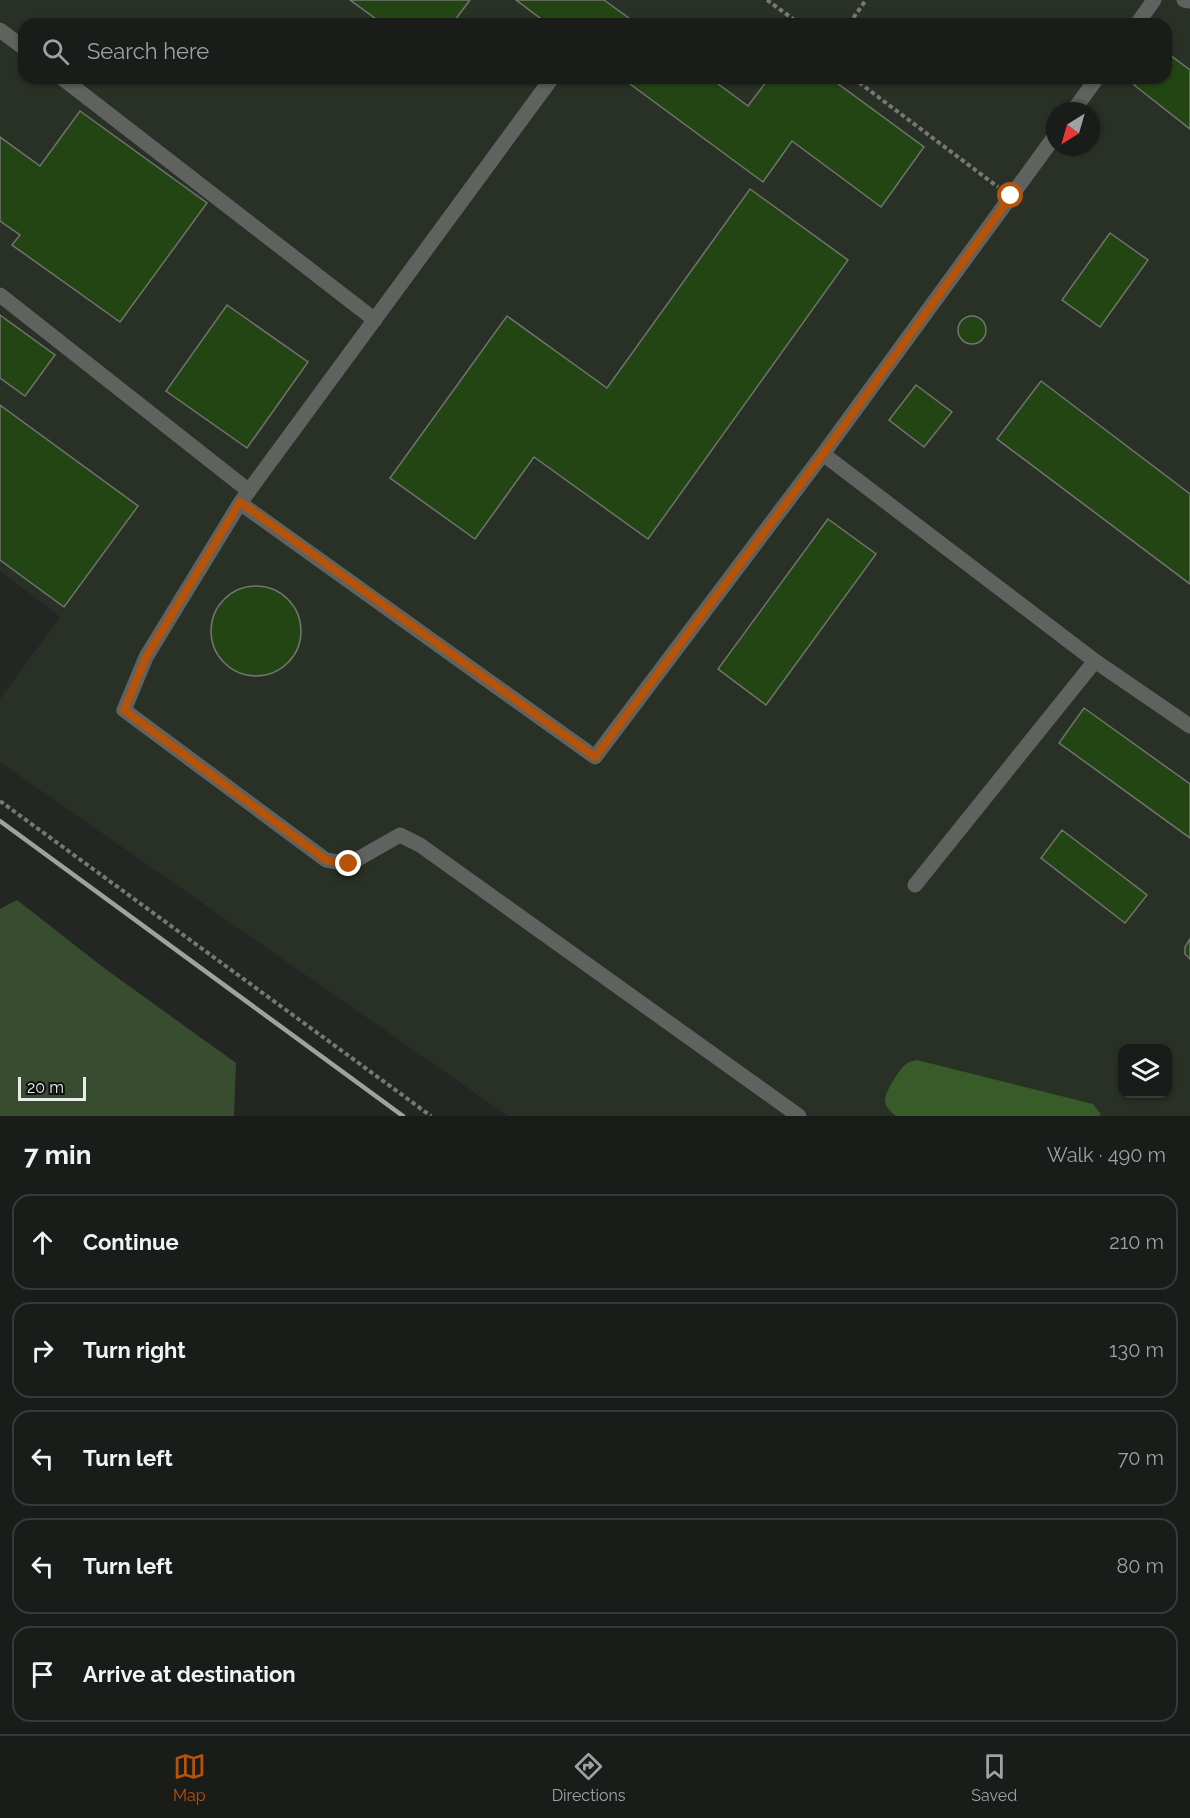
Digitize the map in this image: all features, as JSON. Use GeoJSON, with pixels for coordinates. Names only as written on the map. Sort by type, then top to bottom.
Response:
{"type":"FeatureCollection","features":[{"type":"Feature","properties":{"kind":"lane"},"geometry":{"type":"LineString","coordinates":[[1141,18],[1154,0]]}},
{"type":"Feature","properties":{"kind":"lane"},"geometry":{"type":"LineString","coordinates":[[1184,0],[1190,1]]}},
{"type":"Feature","properties":{"kind":"lane"},"geometry":{"type":"LineString","coordinates":[[0,30],[18,44]]}},
{"type":"Feature","properties":{"kind":"lane"},"geometry":{"type":"LineString","coordinates":[[71,84],[375,320]]}},
{"type":"Feature","properties":{"kind":"lane"},"geometry":{"type":"LineString","coordinates":[[548,84],[245,497],[146,657],[124,710],[326,860],[349,864],[400,835],[420,845],[799,1116]]}},
{"type":"Feature","properties":{"kind":"lane"},"geometry":{"type":"LineString","coordinates":[[1080,102],[1093,84]]}},
{"type":"Feature","properties":{"kind":"lane"},"geometry":{"type":"LineString","coordinates":[[0,296],[245,497],[595,757],[823,454],[1046,148]]}},
{"type":"Feature","properties":{"kind":"lane"},"geometry":{"type":"LineString","coordinates":[[823,454],[1095,661],[1190,726]]}},
{"type":"Feature","properties":{"kind":"lane"},"geometry":{"type":"LineString","coordinates":[[915,885],[1095,661]]}},
{"type":"Feature","properties":{"kind":"path"},"geometry":{"type":"LineString","coordinates":[[767,0],[792,18]]}},
{"type":"Feature","properties":{"kind":"path"},"geometry":{"type":"LineString","coordinates":[[853,18],[866,0]]}},
{"type":"Feature","properties":{"kind":"path"},"geometry":{"type":"LineString","coordinates":[[862,84],[1011,196]]}},
{"type":"Feature","properties":{"kind":"path"},"geometry":{"type":"LineString","coordinates":[[0,801],[431,1116]]}},
{"type":"Feature","properties":{"kind":"shaded area"},"geometry":{"type":"Polygon","coordinates":[[[0,0],[1190,0],[1190,1116],[508,1116],[0,762],[0,699],[60,617],[0,571],[0,0]]]}},
{"type":"Feature","properties":{"kind":"shaded area"},"geometry":{"type":"Polygon","coordinates":[[[17,900],[104,968],[236,1063],[234,1116],[0,1116],[0,909],[17,900]]]}},
{"type":"Feature","properties":{"kind":"shaded area"},"geometry":{"type":"Polygon","coordinates":[[[917,1060],[1093,1104],[1100,1116],[896,1116],[886,1106],[887,1093],[901,1069],[917,1060]]]}},
{"type":"Feature","properties":{"kind":"building"},"geometry":{"type":"Polygon","coordinates":[[[350,0],[470,0],[456,18],[375,18],[350,0]]]}},
{"type":"Feature","properties":{"kind":"building"},"geometry":{"type":"Polygon","coordinates":[[[516,0],[604,0],[629,18],[540,18],[516,0]]]}},
{"type":"Feature","properties":{"kind":"building"},"geometry":{"type":"Polygon","coordinates":[[[1172,56],[1190,70],[1190,129],[1134,85],[1172,84],[1172,56]]]}},
{"type":"Feature","properties":{"kind":"building"},"geometry":{"type":"Polygon","coordinates":[[[630,84],[718,84],[748,106],[764,84],[838,84],[924,147],[881,207],[792,141],[763,182],[630,84]]]}},
{"type":"Feature","properties":{"kind":"building"},"geometry":{"type":"Polygon","coordinates":[[[80,111],[207,203],[120,322],[12,245],[20,235],[0,221],[0,137],[40,166],[80,111]]]}},
{"type":"Feature","properties":{"kind":"building"},"geometry":{"type":"Polygon","coordinates":[[[750,189],[848,260],[648,539],[534,457],[475,539],[390,478],[507,316],[607,388],[750,189]]]}},
{"type":"Feature","properties":{"kind":"building"},"geometry":{"type":"Polygon","coordinates":[[[1110,233],[1148,260],[1100,327],[1062,300],[1110,233]]]}},
{"type":"Feature","properties":{"kind":"building"},"geometry":{"type":"Polygon","coordinates":[[[227,305],[308,362],[247,448],[166,391],[227,305]]]}},
{"type":"Feature","properties":{"kind":"building"},"geometry":{"type":"Polygon","coordinates":[[[0,315],[55,355],[25,396],[0,378],[0,315]]]}},
{"type":"Feature","properties":{"kind":"building"},"geometry":{"type":"Polygon","coordinates":[[[972,316],[982,320],[986,330],[982,340],[972,344],[962,340],[958,330],[962,320],[972,316]]]}},
{"type":"Feature","properties":{"kind":"building"},"geometry":{"type":"Polygon","coordinates":[[[1041,381],[1190,494],[1190,584],[997,439],[1041,381]]]}},
{"type":"Feature","properties":{"kind":"building"},"geometry":{"type":"Polygon","coordinates":[[[916,385],[952,412],[924,447],[889,420],[916,385]]]}},
{"type":"Feature","properties":{"kind":"building"},"geometry":{"type":"Polygon","coordinates":[[[0,405],[138,506],[64,607],[0,560],[0,405]]]}},
{"type":"Feature","properties":{"kind":"building"},"geometry":{"type":"Polygon","coordinates":[[[828,519],[876,554],[766,705],[718,669],[828,519]]]}},
{"type":"Feature","properties":{"kind":"building"},"geometry":{"type":"Polygon","coordinates":[[[256,586],[273,589],[288,599],[298,614],[301,631],[298,648],[288,663],[273,673],[256,676],[239,673],[224,663],[214,648],[211,631],[214,614],[224,599],[239,589],[256,586]]]}},
{"type":"Feature","properties":{"kind":"building"},"geometry":{"type":"Polygon","coordinates":[[[1084,708],[1190,784],[1190,838],[1059,743],[1084,708]]]}},
{"type":"Feature","properties":{"kind":"building"},"geometry":{"type":"Polygon","coordinates":[[[1062,830],[1147,895],[1125,923],[1041,858],[1062,830]]]}},
{"type":"Feature","properties":{"kind":"building"},"geometry":{"type":"Polygon","coordinates":[[[1190,939],[1190,959],[1185,954],[1185,947],[1190,939]]]}},
{"type":"Feature","properties":{"kind":"railway"},"geometry":{"type":"LineString","coordinates":[[0,821],[403,1116]]}},
{"type":"Feature","properties":{"kind":"route"},"geometry":{"type":"LineString","coordinates":[[349,864],[326,860],[124,710],[146,657],[240,502],[595,757],[823,454],[1011,196]]}}]}
